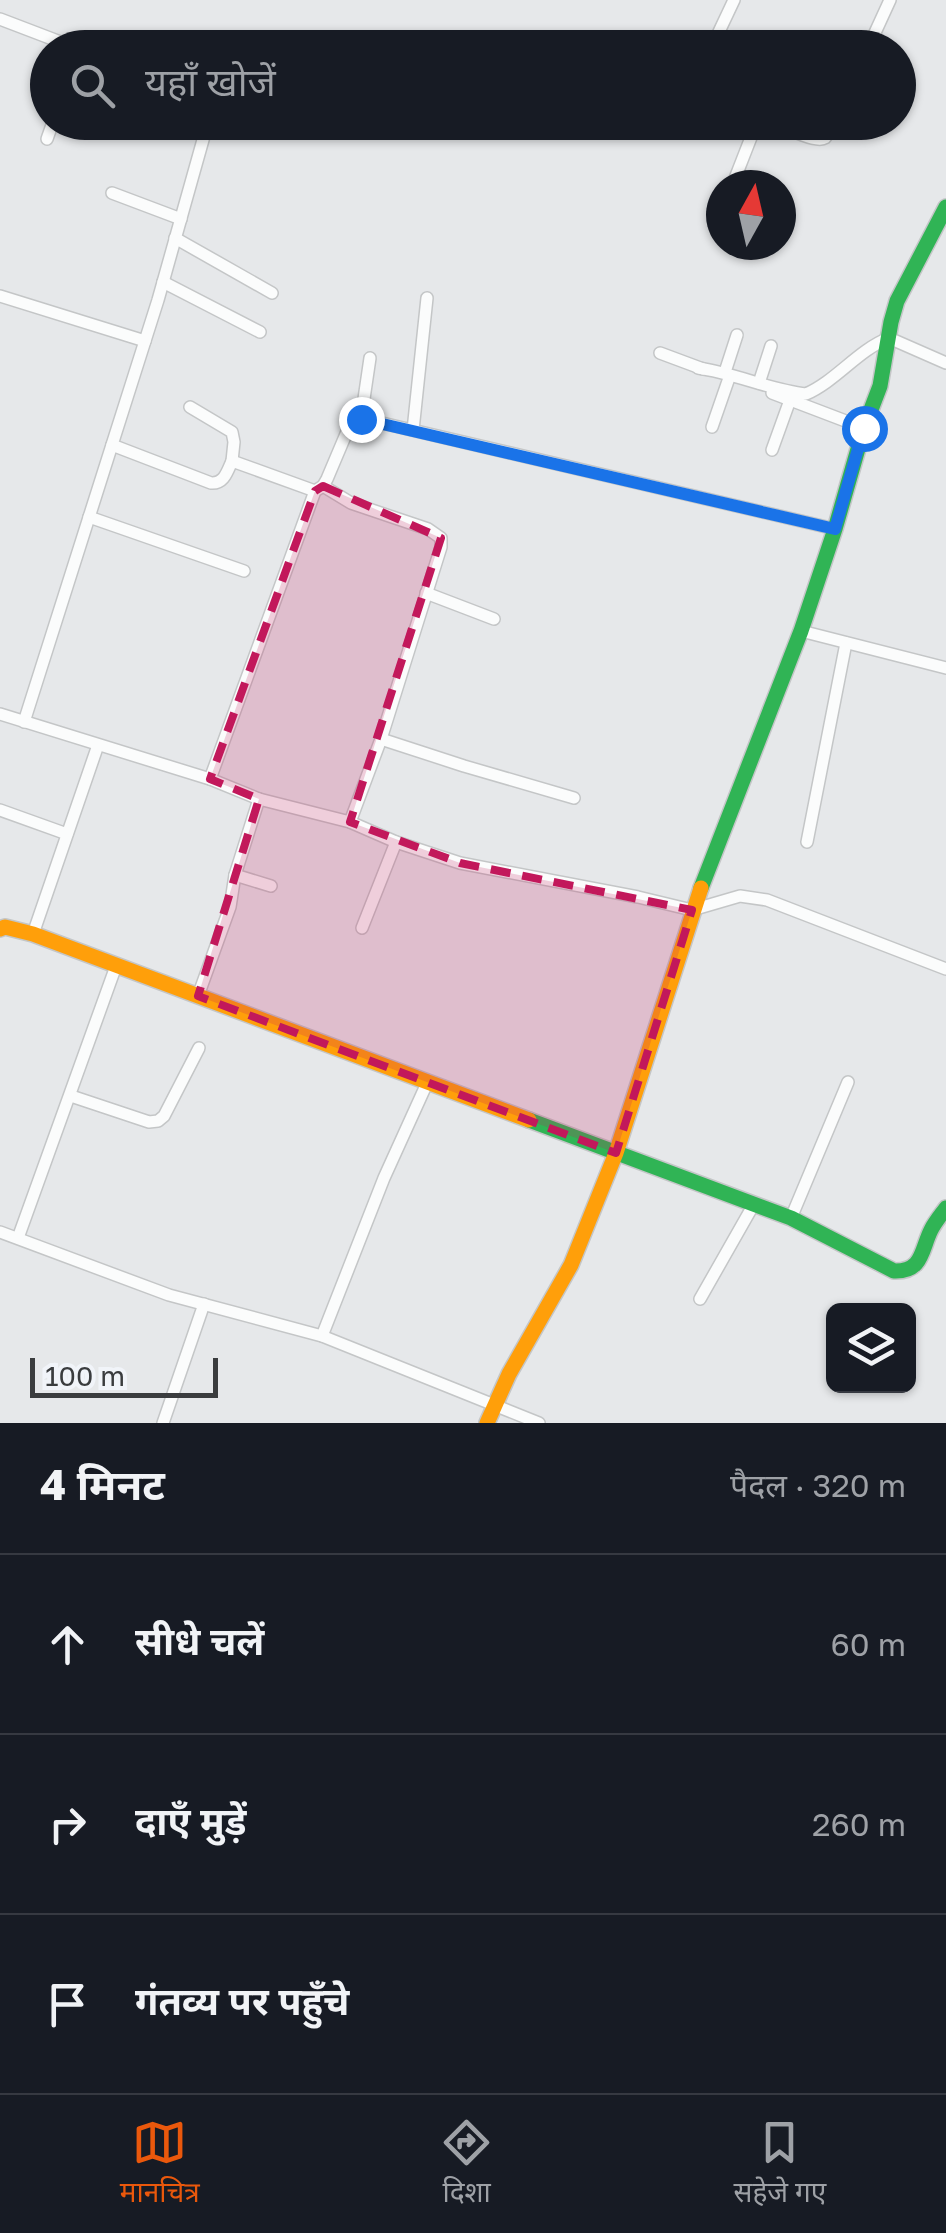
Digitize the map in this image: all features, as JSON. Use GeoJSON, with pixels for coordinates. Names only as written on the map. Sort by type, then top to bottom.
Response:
{"type":"FeatureCollection","features":[{"type":"Feature","properties":{"kind":"street"},"geometry":{"type":"LineString","coordinates":[[720,30],[734,0]]}},
{"type":"Feature","properties":{"kind":"street"},"geometry":{"type":"LineString","coordinates":[[876,30],[890,0]]}},
{"type":"Feature","properties":{"kind":"street"},"geometry":{"type":"LineString","coordinates":[[0,19],[30,30]]}},
{"type":"Feature","properties":{"kind":"street"},"geometry":{"type":"LineString","coordinates":[[24,722],[145,341],[203,140]]}},
{"type":"Feature","properties":{"kind":"street"},"geometry":{"type":"LineString","coordinates":[[738,170],[750,140]]}},
{"type":"Feature","properties":{"kind":"street"},"geometry":{"type":"LineString","coordinates":[[112,193],[180,219]]}},
{"type":"Feature","properties":{"kind":"street"},"geometry":{"type":"LineString","coordinates":[[487,1423],[508,1374],[571,1265],[616,1153],[692,910],[801,631],[835,529],[880,386],[897,301],[946,207]]}},
{"type":"Feature","properties":{"kind":"street"},"geometry":{"type":"LineString","coordinates":[[175,238],[272,294]]}},
{"type":"Feature","properties":{"kind":"street"},"geometry":{"type":"LineString","coordinates":[[163,282],[260,332]]}},
{"type":"Feature","properties":{"kind":"street"},"geometry":{"type":"LineString","coordinates":[[0,296],[145,341]]}},
{"type":"Feature","properties":{"kind":"street"},"geometry":{"type":"LineString","coordinates":[[413,430],[428,298]]}},
{"type":"Feature","properties":{"kind":"street"},"geometry":{"type":"LineString","coordinates":[[712,427],[737,335]]}},
{"type":"Feature","properties":{"kind":"street"},"geometry":{"type":"LineString","coordinates":[[660,353],[698,368],[806,394],[889,338],[946,363]]}},
{"type":"Feature","properties":{"kind":"street"},"geometry":{"type":"LineString","coordinates":[[759,383],[771,346]]}},
{"type":"Feature","properties":{"kind":"street"},"geometry":{"type":"LineString","coordinates":[[361,419],[370,358]]}},
{"type":"Feature","properties":{"kind":"street"},"geometry":{"type":"LineString","coordinates":[[727,375],[864,428]]}},
{"type":"Feature","properties":{"kind":"street"},"geometry":{"type":"LineString","coordinates":[[772,450],[790,400]]}},
{"type":"Feature","properties":{"kind":"street"},"geometry":{"type":"LineString","coordinates":[[112,445],[218,484],[232,461],[232,432],[190,407]]}},
{"type":"Feature","properties":{"kind":"street"},"geometry":{"type":"LineString","coordinates":[[210,779],[319,488],[352,422],[361,419],[413,430],[835,529]]}},
{"type":"Feature","properties":{"kind":"street"},"geometry":{"type":"LineString","coordinates":[[232,461],[319,488],[350,504],[428,529],[441,538],[381,739],[350,822]]}},
{"type":"Feature","properties":{"kind":"street"},"geometry":{"type":"LineString","coordinates":[[89,517],[244,571]]}},
{"type":"Feature","properties":{"kind":"street"},"geometry":{"type":"LineString","coordinates":[[426,592],[494,619]]}},
{"type":"Feature","properties":{"kind":"street"},"geometry":{"type":"LineString","coordinates":[[801,631],[946,668]]}},
{"type":"Feature","properties":{"kind":"street"},"geometry":{"type":"LineString","coordinates":[[808,842],[846,643]]}},
{"type":"Feature","properties":{"kind":"street"},"geometry":{"type":"LineString","coordinates":[[0,714],[210,779],[260,799],[350,822],[460,863],[692,910],[740,896],[767,900],[946,969]]}},
{"type":"Feature","properties":{"kind":"street"},"geometry":{"type":"LineString","coordinates":[[381,739],[574,798]]}},
{"type":"Feature","properties":{"kind":"street"},"geometry":{"type":"LineString","coordinates":[[33,934],[98,745]]}},
{"type":"Feature","properties":{"kind":"street"},"geometry":{"type":"LineString","coordinates":[[198,996],[230,907],[235,875],[260,799]]}},
{"type":"Feature","properties":{"kind":"street"},"geometry":{"type":"LineString","coordinates":[[0,810],[67,834]]}},
{"type":"Feature","properties":{"kind":"street"},"geometry":{"type":"LineString","coordinates":[[362,928],[396,842]]}},
{"type":"Feature","properties":{"kind":"street"},"geometry":{"type":"LineString","coordinates":[[235,875],[271,886]]}},
{"type":"Feature","properties":{"kind":"street"},"geometry":{"type":"LineString","coordinates":[[0,928],[33,934],[791,1218],[894,1271],[912,1269],[918,1262],[930,1232],[946,1208]]}},
{"type":"Feature","properties":{"kind":"street"},"geometry":{"type":"LineString","coordinates":[[18,1238],[116,966]]}},
{"type":"Feature","properties":{"kind":"street"},"geometry":{"type":"LineString","coordinates":[[71,1096],[149,1122],[158,1120],[164,1116],[199,1048]]}},
{"type":"Feature","properties":{"kind":"street"},"geometry":{"type":"LineString","coordinates":[[322,1336],[384,1178],[428,1081]]}},
{"type":"Feature","properties":{"kind":"street"},"geometry":{"type":"LineString","coordinates":[[791,1218],[848,1082]]}},
{"type":"Feature","properties":{"kind":"street"},"geometry":{"type":"LineString","coordinates":[[700,1299],[754,1204]]}},
{"type":"Feature","properties":{"kind":"street"},"geometry":{"type":"LineString","coordinates":[[0,1232],[169,1294],[322,1336],[539,1423]]}},
{"type":"Feature","properties":{"kind":"street"},"geometry":{"type":"LineString","coordinates":[[164,1423],[204,1304]]}},
{"type":"Feature","properties":{"kind":"highlighted area"},"geometry":{"type":"Polygon","coordinates":[[[323,486],[441,538],[350,822],[460,863],[692,910],[616,1153],[198,996],[259,799],[210,779],[315,491],[323,486]]]}},
{"type":"Feature","properties":{"kind":"traffic: fast"},"geometry":{"type":"LineString","coordinates":[[701,888],[801,631],[880,386],[897,301],[946,207]]}},
{"type":"Feature","properties":{"kind":"traffic: fast"},"geometry":{"type":"LineString","coordinates":[[529,1120],[791,1218],[894,1271],[916,1264],[946,1208]]}},
{"type":"Feature","properties":{"kind":"traffic: slow"},"geometry":{"type":"LineString","coordinates":[[487,1423],[509,1374],[571,1265],[616,1153],[701,888]]}},
{"type":"Feature","properties":{"kind":"traffic: slow"},"geometry":{"type":"LineString","coordinates":[[0,929],[33,934],[529,1120]]}},
{"type":"Feature","properties":{"kind":"route"},"geometry":{"type":"LineString","coordinates":[[361,419],[835,529],[864,428]]}}]}
